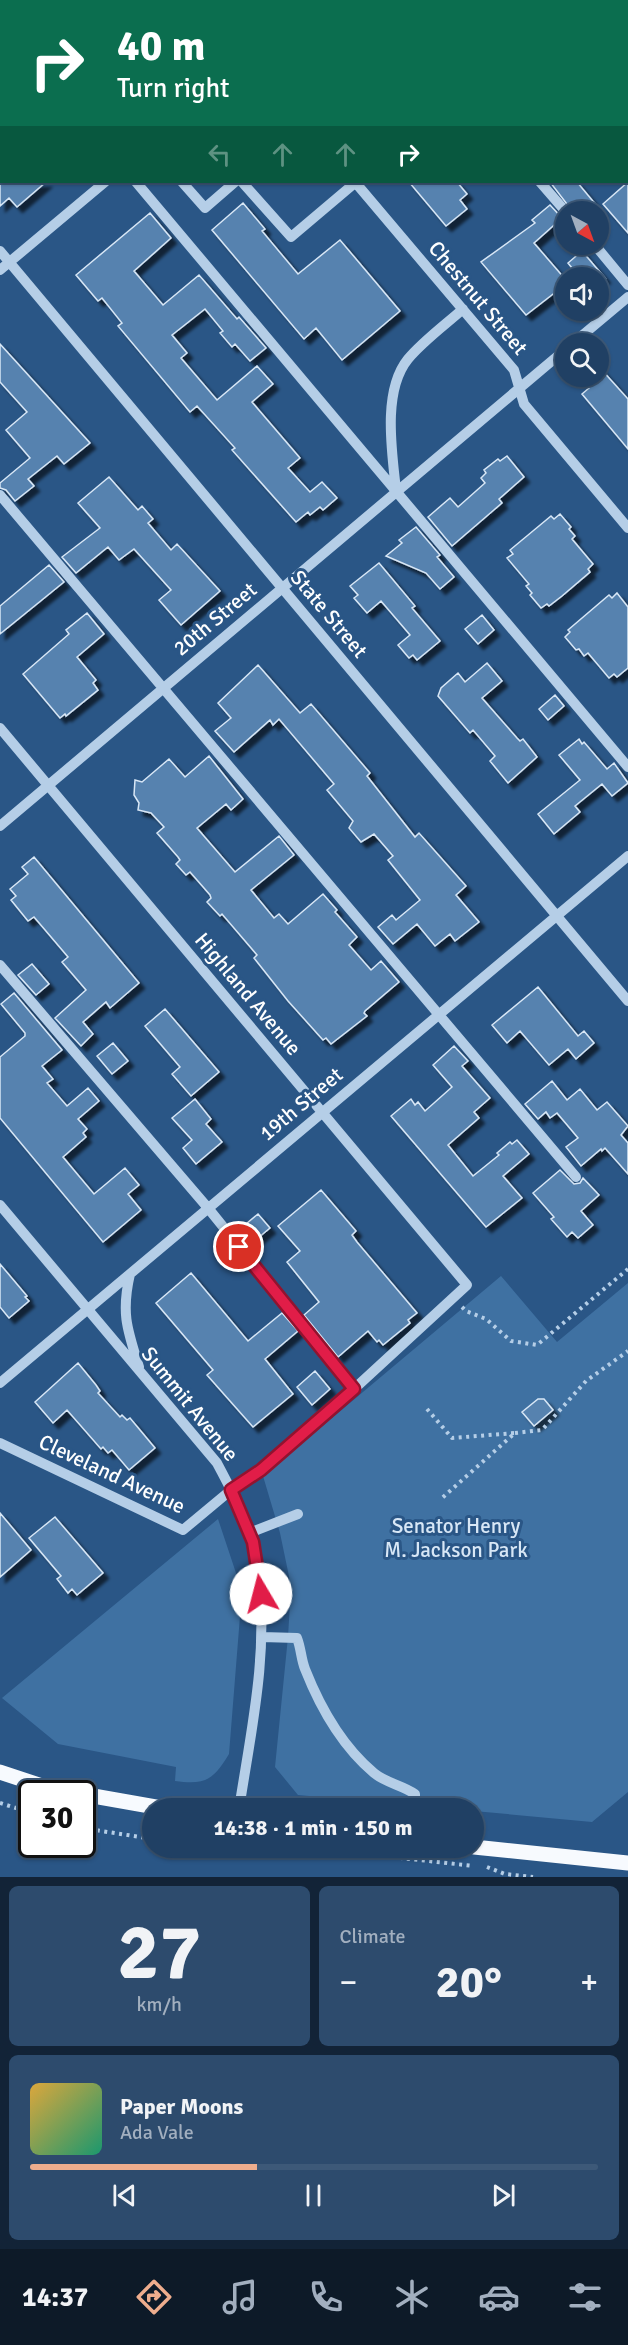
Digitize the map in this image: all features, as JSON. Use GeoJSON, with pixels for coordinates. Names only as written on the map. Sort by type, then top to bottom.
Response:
{"type":"FeatureCollection","features":[{"type":"Feature","properties":{"kind":"main road"},"geometry":{"type":"LineString","coordinates":[[0,1772],[24,1780]]}},
{"type":"Feature","properties":{"kind":"main road"},"geometry":{"type":"LineString","coordinates":[[96,1797],[142,1805]]}},
{"type":"Feature","properties":{"kind":"main road"},"geometry":{"type":"LineString","coordinates":[[484,1847],[628,1863]]}},
{"type":"Feature","properties":{"kind":"street"},"geometry":{"type":"LineString","coordinates":[[0,270],[104,183]]}},
{"type":"Feature","properties":{"kind":"street"},"geometry":{"type":"LineString","coordinates":[[137,183],[628,767]]}},
{"type":"Feature","properties":{"kind":"street"},"geometry":{"type":"LineString","coordinates":[[183,183],[205,208],[235,183]]}},
{"type":"Feature","properties":{"kind":"street"},"geometry":{"type":"LineString","coordinates":[[243,183],[291,237],[355,183]]}},
{"type":"Feature","properties":{"kind":"street","name":"Chestnut Street"},"geometry":{"type":"LineString","coordinates":[[357,183],[514,370],[524,404],[628,528]]}},
{"type":"Feature","properties":{"kind":"street"},"geometry":{"type":"LineString","coordinates":[[541,183],[556,201]]}},
{"type":"Feature","properties":{"kind":"street","name":"State Street"},"geometry":{"type":"LineString","coordinates":[[0,251],[628,1001]]}},
{"type":"Feature","properties":{"kind":"street"},"geometry":{"type":"LineString","coordinates":[[603,255],[628,285]]}},
{"type":"Feature","properties":{"kind":"street"},"geometry":{"type":"LineString","coordinates":[[585,333],[628,297]]}},
{"type":"Feature","properties":{"kind":"street"},"geometry":{"type":"LineString","coordinates":[[396,491],[391,442],[392,406],[397,376],[409,359],[463,309]]}},
{"type":"Feature","properties":{"kind":"street","name":"20th Street"},"geometry":{"type":"LineString","coordinates":[[0,826],[555,358]]}},
{"type":"Feature","properties":{"kind":"street"},"geometry":{"type":"LineString","coordinates":[[0,495],[576,1178]]}},
{"type":"Feature","properties":{"kind":"street","name":"Highland Avenue"},"geometry":{"type":"LineString","coordinates":[[0,728],[467,1285],[453,1298]]}},
{"type":"Feature","properties":{"kind":"street","name":"19th Street"},"geometry":{"type":"LineString","coordinates":[[0,1383],[628,856]]}},
{"type":"Feature","properties":{"kind":"street"},"geometry":{"type":"LineString","coordinates":[[0,965],[208,1208],[354,1389]]}},
{"type":"Feature","properties":{"kind":"street","name":"Summit Avenue"},"geometry":{"type":"LineString","coordinates":[[0,1205],[217,1463],[253,1542],[261,1594],[262,1637],[260,1674],[241,1798]]}},
{"type":"Feature","properties":{"kind":"street"},"geometry":{"type":"LineString","coordinates":[[130,1274],[126,1294],[126,1329],[141,1372]]}},
{"type":"Feature","properties":{"kind":"street"},"geometry":{"type":"LineString","coordinates":[[231,1490],[261,1470],[453,1298]]}},
{"type":"Feature","properties":{"kind":"street","name":"Cleveland Avenue"},"geometry":{"type":"LineString","coordinates":[[0,1443],[183,1530],[231,1490]]}},
{"type":"Feature","properties":{"kind":"street"},"geometry":{"type":"LineString","coordinates":[[249,1533],[298,1514]]}},
{"type":"Feature","properties":{"kind":"street"},"geometry":{"type":"LineString","coordinates":[[262,1637],[297,1638],[309,1679],[336,1728],[375,1774],[384,1780],[402,1785],[415,1794],[415,1798]]}},
{"type":"Feature","properties":{"kind":"path"},"geometry":{"type":"LineString","coordinates":[[453,1298],[466,1311],[486,1318],[511,1341],[537,1346],[628,1269]]}},
{"type":"Feature","properties":{"kind":"path"},"geometry":{"type":"LineString","coordinates":[[428,1409],[452,1438],[542,1430],[586,1381],[628,1351]]}},
{"type":"Feature","properties":{"kind":"path"},"geometry":{"type":"LineString","coordinates":[[442,1498],[515,1433]]}},
{"type":"Feature","properties":{"kind":"path"},"geometry":{"type":"LineString","coordinates":[[0,1803],[18,1809]]}},
{"type":"Feature","properties":{"kind":"path"},"geometry":{"type":"LineString","coordinates":[[96,1830],[142,1837]]}},
{"type":"Feature","properties":{"kind":"path"},"geometry":{"type":"LineString","coordinates":[[400,1858],[490,1868],[505,1874],[533,1877]]}},
{"type":"Feature","properties":{"kind":"green space","name":"Senator Henry M. Jackson Park"},"geometry":{"type":"Polygon","coordinates":[[[501,1276],[557,1342],[628,1283],[628,1792],[592,1822],[484,1812],[484,1798],[331,1798],[298,1795],[275,1767],[291,1586],[280,1533],[263,1476],[501,1276]]]}},
{"type":"Feature","properties":{"kind":"green space"},"geometry":{"type":"Polygon","coordinates":[[[218,1519],[242,1591],[229,1754],[213,1775],[201,1781],[175,1781],[176,1767],[58,1744],[2,1698],[218,1519]]]}},
{"type":"Feature","properties":{"kind":"building"},"geometry":{"type":"Polygon","coordinates":[[[0,183],[45,183],[17,207],[9,198],[0,206],[0,183]]]}},
{"type":"Feature","properties":{"kind":"building"},"geometry":{"type":"Polygon","coordinates":[[[410,183],[458,183],[467,194],[460,200],[467,209],[446,226],[410,183]]]}},
{"type":"Feature","properties":{"kind":"building"},"geometry":{"type":"Polygon","coordinates":[[[551,183],[578,183],[593,201],[565,201],[551,183]]]}},
{"type":"Feature","properties":{"kind":"building"},"geometry":{"type":"Polygon","coordinates":[[[627,183],[628,183],[628,233],[609,211],[609,201],[606,201],[627,183]]]}},
{"type":"Feature","properties":{"kind":"building"},"geometry":{"type":"Polygon","coordinates":[[[243,203],[265,229],[262,231],[298,274],[340,240],[400,311],[342,360],[316,328],[304,339],[212,230],[243,203]]]}},
{"type":"Feature","properties":{"kind":"building"},"geometry":{"type":"Polygon","coordinates":[[[550,205],[555,210],[555,224],[534,243],[555,267],[555,293],[526,315],[481,262],[535,223],[532,220],[550,205]]]}},
{"type":"Feature","properties":{"kind":"building"},"geometry":{"type":"Polygon","coordinates":[[[150,213],[171,238],[134,271],[163,305],[199,275],[266,348],[250,361],[235,344],[232,347],[220,333],[223,331],[205,309],[172,335],[187,353],[181,358],[217,400],[257,366],[273,384],[252,402],[300,458],[288,468],[310,492],[322,482],[337,498],[323,510],[320,507],[310,515],[308,512],[296,522],[232,450],[235,448],[197,406],[190,412],[118,326],[122,323],[102,298],[98,301],[76,275],[150,213]]]}},
{"type":"Feature","properties":{"kind":"building"},"geometry":{"type":"Polygon","coordinates":[[[577,255],[585,255],[596,267],[571,267],[568,263],[577,255]]]}},
{"type":"Feature","properties":{"kind":"building"},"geometry":{"type":"Polygon","coordinates":[[[0,344],[90,443],[64,464],[57,456],[28,479],[34,486],[15,501],[6,490],[0,488],[0,483],[30,458],[6,430],[27,412],[0,382],[0,344]]]}},
{"type":"Feature","properties":{"kind":"building"},"geometry":{"type":"Polygon","coordinates":[[[609,378],[628,399],[628,449],[582,394],[589,388],[609,387],[609,378]]]}},
{"type":"Feature","properties":{"kind":"building"},"geometry":{"type":"Polygon","coordinates":[[[507,456],[524,477],[499,499],[502,503],[452,546],[428,517],[450,498],[458,507],[485,483],[481,478],[486,473],[484,470],[498,459],[500,461],[507,456]]]}},
{"type":"Feature","properties":{"kind":"building"},"geometry":{"type":"Polygon","coordinates":[[[109,477],[138,510],[142,506],[153,519],[148,523],[171,550],[177,544],[220,591],[181,625],[159,600],[171,590],[134,549],[119,560],[108,547],[76,573],[62,557],[100,528],[78,503],[109,477]]]}},
{"type":"Feature","properties":{"kind":"building"},"geometry":{"type":"Polygon","coordinates":[[[560,514],[571,527],[569,529],[575,536],[572,539],[593,564],[588,569],[590,572],[562,596],[549,606],[547,604],[541,608],[530,595],[532,593],[526,586],[529,584],[507,558],[513,554],[510,550],[551,516],[554,519],[560,514]]]}},
{"type":"Feature","properties":{"kind":"building"},"geometry":{"type":"Polygon","coordinates":[[[416,527],[440,555],[437,557],[454,577],[440,589],[426,573],[386,556],[402,543],[399,540],[416,527]]]}},
{"type":"Feature","properties":{"kind":"building"},"geometry":{"type":"Polygon","coordinates":[[[379,563],[415,606],[412,608],[440,641],[417,660],[413,655],[409,658],[398,645],[410,635],[381,601],[367,613],[354,598],[358,595],[350,586],[379,563]]]}},
{"type":"Feature","properties":{"kind":"building"},"geometry":{"type":"Polygon","coordinates":[[[49,565],[64,582],[0,634],[0,606],[49,565]]]}},
{"type":"Feature","properties":{"kind":"building"},"geometry":{"type":"Polygon","coordinates":[[[617,593],[628,607],[628,668],[617,677],[614,674],[609,678],[588,653],[584,656],[565,637],[570,632],[568,630],[609,595],[612,598],[617,593]]]}},
{"type":"Feature","properties":{"kind":"building"},"geometry":{"type":"Polygon","coordinates":[[[87,613],[104,634],[77,657],[96,680],[93,683],[98,690],[66,716],[65,714],[60,718],[23,674],[69,634],[66,630],[87,613]]]}},
{"type":"Feature","properties":{"kind":"building"},"geometry":{"type":"Polygon","coordinates":[[[482,615],[494,630],[478,644],[465,629],[482,615]]]}},
{"type":"Feature","properties":{"kind":"building"},"geometry":{"type":"Polygon","coordinates":[[[487,663],[502,681],[482,698],[520,741],[523,739],[537,757],[508,783],[490,761],[495,756],[473,730],[470,733],[438,696],[441,688],[458,673],[465,682],[487,663]]]}},
{"type":"Feature","properties":{"kind":"building"},"geometry":{"type":"Polygon","coordinates":[[[258,665],[300,713],[311,704],[370,773],[367,776],[415,837],[419,833],[466,886],[456,895],[479,922],[455,941],[450,934],[435,946],[417,924],[393,944],[378,927],[392,915],[396,920],[420,900],[388,860],[393,856],[374,834],[361,842],[349,828],[353,821],[327,790],[334,784],[279,719],[273,725],[270,720],[234,752],[215,731],[231,718],[218,703],[258,665]]]}},
{"type":"Feature","properties":{"kind":"building"},"geometry":{"type":"Polygon","coordinates":[[[555,695],[564,706],[548,720],[539,709],[555,695]]]}},
{"type":"Feature","properties":{"kind":"building"},"geometry":{"type":"Polygon","coordinates":[[[579,739],[607,769],[614,763],[628,783],[612,796],[602,784],[575,806],[580,812],[554,834],[538,814],[580,780],[559,755],[579,739]]]}},
{"type":"Feature","properties":{"kind":"building"},"geometry":{"type":"Polygon","coordinates":[[[209,756],[243,799],[231,810],[226,804],[197,828],[235,872],[279,836],[294,855],[251,890],[274,918],[279,914],[288,924],[323,894],[357,937],[349,945],[371,970],[381,961],[399,982],[365,1011],[367,1016],[331,1044],[326,1038],[323,1040],[288,1001],[254,958],[257,955],[222,914],[220,916],[207,902],[211,898],[210,895],[190,872],[186,875],[176,864],[180,860],[157,833],[164,827],[151,813],[138,810],[139,803],[134,795],[135,780],[142,782],[169,759],[185,777],[209,756]]]}},
{"type":"Feature","properties":{"kind":"building"},"geometry":{"type":"Polygon","coordinates":[[[34,857],[139,983],[110,1008],[106,1002],[83,1022],[93,1034],[81,1046],[55,1018],[86,990],[62,962],[68,957],[34,917],[28,921],[11,900],[16,896],[10,889],[28,874],[22,867],[34,857]]]}},
{"type":"Feature","properties":{"kind":"building"},"geometry":{"type":"Polygon","coordinates":[[[32,964],[49,984],[36,995],[18,975],[32,964]]]}},
{"type":"Feature","properties":{"kind":"building"},"geometry":{"type":"Polygon","coordinates":[[[538,987],[578,1036],[584,1031],[594,1043],[576,1059],[568,1049],[549,1065],[520,1031],[507,1043],[492,1025],[538,987]]]}},
{"type":"Feature","properties":{"kind":"building"},"geometry":{"type":"Polygon","coordinates":[[[14,993],[62,1050],[42,1066],[53,1079],[47,1083],[67,1106],[88,1088],[99,1101],[78,1119],[87,1129],[83,1133],[86,1137],[63,1157],[94,1194],[125,1168],[139,1185],[128,1194],[141,1210],[103,1242],[0,1118],[0,1057],[25,1036],[1,1004],[14,993]]]}},
{"type":"Feature","properties":{"kind":"building"},"geometry":{"type":"Polygon","coordinates":[[[165,1009],[219,1072],[191,1096],[172,1074],[180,1067],[145,1026],[165,1009]]]}},
{"type":"Feature","properties":{"kind":"building"},"geometry":{"type":"Polygon","coordinates":[[[113,1043],[128,1061],[112,1074],[97,1056],[113,1043]]]}},
{"type":"Feature","properties":{"kind":"building"},"geometry":{"type":"Polygon","coordinates":[[[454,1046],[468,1061],[462,1066],[490,1098],[474,1112],[479,1118],[448,1145],[473,1176],[499,1155],[497,1153],[510,1142],[512,1144],[517,1140],[529,1154],[503,1176],[522,1198],[486,1227],[391,1116],[411,1099],[415,1105],[418,1102],[425,1111],[452,1087],[433,1065],[454,1046]]]}},
{"type":"Feature","properties":{"kind":"building"},"geometry":{"type":"Polygon","coordinates":[[[552,1081],[567,1100],[580,1089],[597,1110],[607,1102],[628,1126],[621,1135],[628,1143],[628,1174],[605,1148],[581,1166],[566,1147],[578,1138],[557,1113],[550,1118],[546,1112],[538,1119],[525,1104],[552,1081]]]}},
{"type":"Feature","properties":{"kind":"building"},"geometry":{"type":"Polygon","coordinates":[[[195,1099],[211,1119],[206,1124],[222,1142],[196,1164],[183,1148],[192,1140],[172,1118],[195,1099]]]}},
{"type":"Feature","properties":{"kind":"building"},"geometry":{"type":"Polygon","coordinates":[[[560,1170],[574,1184],[580,1183],[583,1178],[599,1195],[581,1211],[593,1225],[578,1238],[572,1232],[567,1237],[551,1219],[554,1217],[533,1193],[560,1170]]]}},
{"type":"Feature","properties":{"kind":"building"},"geometry":{"type":"Polygon","coordinates":[[[321,1190],[356,1231],[352,1235],[357,1242],[417,1313],[408,1320],[410,1323],[383,1345],[379,1340],[377,1342],[368,1331],[338,1357],[304,1315],[319,1302],[287,1262],[300,1251],[278,1226],[321,1190]]]}},
{"type":"Feature","properties":{"kind":"building"},"geometry":{"type":"Polygon","coordinates":[[[258,1214],[270,1228],[252,1243],[240,1229],[258,1214]]]}},
{"type":"Feature","properties":{"kind":"building"},"geometry":{"type":"Polygon","coordinates":[[[0,1264],[29,1301],[9,1318],[0,1307],[0,1264]]]}},
{"type":"Feature","properties":{"kind":"building"},"geometry":{"type":"Polygon","coordinates":[[[191,1273],[248,1341],[282,1313],[298,1331],[265,1359],[293,1394],[253,1427],[207,1375],[213,1370],[156,1303],[191,1273]]]}},
{"type":"Feature","properties":{"kind":"building"},"geometry":{"type":"Polygon","coordinates":[[[78,1363],[100,1391],[98,1393],[120,1417],[122,1415],[127,1420],[130,1418],[155,1448],[129,1470],[112,1450],[108,1453],[103,1447],[101,1449],[67,1410],[53,1423],[35,1402],[78,1363]]]}},
{"type":"Feature","properties":{"kind":"building"},"geometry":{"type":"Polygon","coordinates":[[[315,1371],[330,1389],[312,1405],[297,1387],[315,1371]]]}},
{"type":"Feature","properties":{"kind":"building"},"geometry":{"type":"Polygon","coordinates":[[[538,1399],[544,1399],[553,1410],[534,1426],[522,1412],[538,1399]]]}},
{"type":"Feature","properties":{"kind":"building"},"geometry":{"type":"Polygon","coordinates":[[[0,1513],[31,1550],[0,1577],[0,1513]]]}},
{"type":"Feature","properties":{"kind":"building"},"geometry":{"type":"Polygon","coordinates":[[[55,1517],[103,1573],[77,1595],[72,1589],[68,1593],[57,1579],[61,1576],[29,1538],[55,1517]]]}},
{"type":"Feature","properties":{"kind":"route"},"geometry":{"type":"LineString","coordinates":[[239,1247],[354,1389],[261,1470],[231,1490],[253,1542],[261,1594]]}}]}
